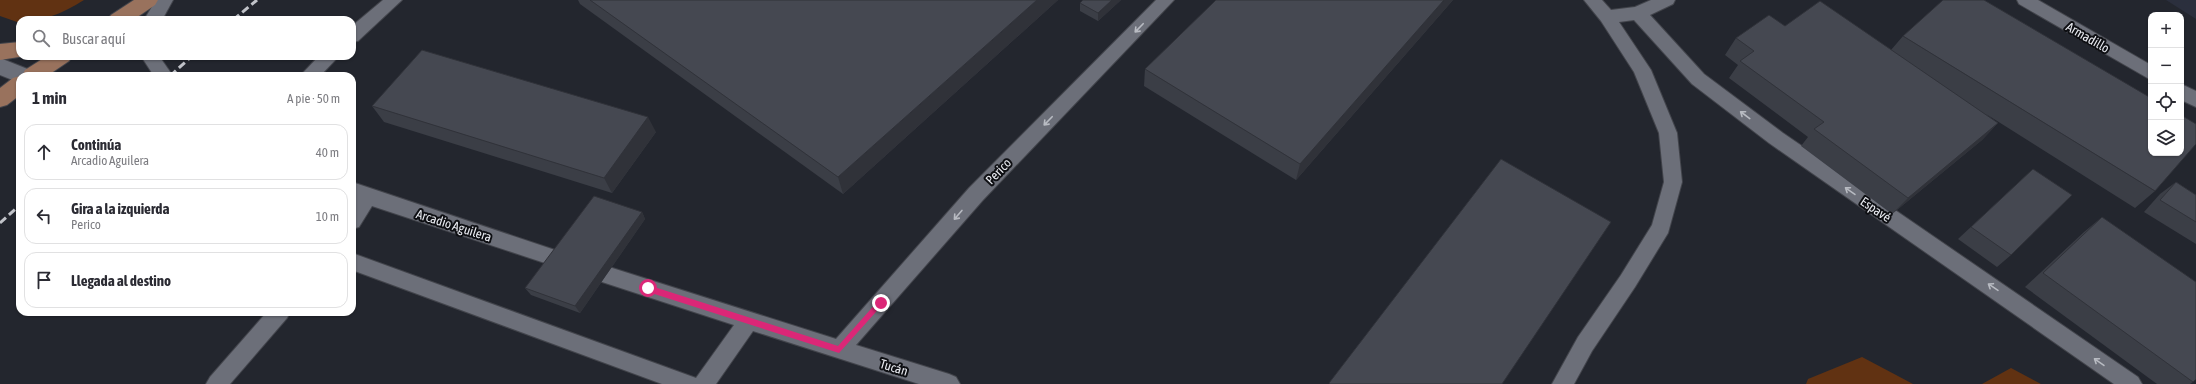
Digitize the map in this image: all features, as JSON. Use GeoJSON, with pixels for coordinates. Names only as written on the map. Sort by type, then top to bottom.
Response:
{"type":"FeatureCollection","features":[{"type":"Feature","properties":{"kind":"main road"},"geometry":{"type":"LineString","coordinates":[[124,16],[148,0]]}},
{"type":"Feature","properties":{"kind":"main road"},"geometry":{"type":"LineString","coordinates":[[0,52],[16,50]]}},
{"type":"Feature","properties":{"kind":"main road"},"geometry":{"type":"LineString","coordinates":[[38,72],[56,60]]}},
{"type":"Feature","properties":{"kind":"main road"},"geometry":{"type":"LineString","coordinates":[[0,99],[16,87]]}},
{"type":"Feature","properties":{"kind":"street"},"geometry":{"type":"LineString","coordinates":[[0,66],[16,73]]}},
{"type":"Feature","properties":{"kind":"lane"},"geometry":{"type":"LineString","coordinates":[[154,16],[165,0]]}},
{"type":"Feature","properties":{"kind":"lane"},"geometry":{"type":"LineString","coordinates":[[356,33],[394,0]]}},
{"type":"Feature","properties":{"kind":"lane","name":"Perico"},"geometry":{"type":"LineString","coordinates":[[839,350],[976,194],[1166,0]]}},
{"type":"Feature","properties":{"kind":"lane"},"geometry":{"type":"LineString","coordinates":[[1563,384],[1585,344],[1628,281],[1661,227],[1673,182],[1668,133],[1642,70],[1607,17],[1592,0]]}},
{"type":"Feature","properties":{"kind":"lane"},"geometry":{"type":"LineString","coordinates":[[1607,17],[1638,13],[1667,0]]}},
{"type":"Feature","properties":{"kind":"lane","name":"Armadillo"},"geometry":{"type":"LineString","coordinates":[[2024,0],[2148,72]]}},
{"type":"Feature","properties":{"kind":"lane","name":"Espavé"},"geometry":{"type":"LineString","coordinates":[[1638,13],[1698,79],[1776,138],[1866,202],[1998,290],[2131,384]]}},
{"type":"Feature","properties":{"kind":"lane"},"geometry":{"type":"LineString","coordinates":[[153,60],[161,72]]}},
{"type":"Feature","properties":{"kind":"lane"},"geometry":{"type":"LineString","coordinates":[[313,72],[326,60]]}},
{"type":"Feature","properties":{"kind":"lane"},"geometry":{"type":"LineString","coordinates":[[2184,93],[2196,100]]}},
{"type":"Feature","properties":{"kind":"lane"},"geometry":{"type":"LineString","coordinates":[[356,208],[360,194]]}},
{"type":"Feature","properties":{"kind":"lane","name":"Arcadio Aguilera"},"geometry":{"type":"LineString","coordinates":[[360,194],[557,259]]}},
{"type":"Feature","properties":{"kind":"lane"},"geometry":{"type":"LineString","coordinates":[[356,262],[688,384]]}},
{"type":"Feature","properties":{"kind":"lane"},"geometry":{"type":"LineString","coordinates":[[606,275],[839,350]]}},
{"type":"Feature","properties":{"kind":"lane"},"geometry":{"type":"LineString","coordinates":[[217,384],[276,316]]}},
{"type":"Feature","properties":{"kind":"lane"},"geometry":{"type":"LineString","coordinates":[[704,384],[749,320]]}},
{"type":"Feature","properties":{"kind":"lane","name":"Tucán"},"geometry":{"type":"LineString","coordinates":[[839,350],[945,383]]}},
{"type":"Feature","properties":{"kind":"shaded area"},"geometry":{"type":"Polygon","coordinates":[[[0,0],[84,0],[68,9],[50,16],[16,16],[16,22],[0,16],[0,0]]]}},
{"type":"Feature","properties":{"kind":"shaded area"},"geometry":{"type":"Polygon","coordinates":[[[2166,0],[2196,0],[2196,19],[2166,0]]]}},
{"type":"Feature","properties":{"kind":"shaded area"},"geometry":{"type":"Polygon","coordinates":[[[1862,357],[1913,384],[1806,384],[1808,379],[1862,357]]]}},
{"type":"Feature","properties":{"kind":"shaded area"},"geometry":{"type":"Polygon","coordinates":[[[2011,368],[2041,384],[1982,384],[2011,368]]]}},
{"type":"Feature","properties":{"kind":"building"},"geometry":{"type":"Polygon","coordinates":[[[590,0],[1037,0],[838,177],[590,0]]]}},
{"type":"Feature","properties":{"kind":"building"},"geometry":{"type":"Polygon","coordinates":[[[1083,0],[1112,0],[1098,13],[1080,3],[1083,0]]]}},
{"type":"Feature","properties":{"kind":"building"},"geometry":{"type":"Polygon","coordinates":[[[1216,0],[1444,0],[1300,164],[1145,69],[1216,0]]]}},
{"type":"Feature","properties":{"kind":"building"},"geometry":{"type":"Polygon","coordinates":[[[1943,0],[1984,0],[2148,96],[2148,156],[2184,156],[2184,117],[2196,124],[2196,144],[2155,191],[1903,36],[1943,0]]]}},
{"type":"Feature","properties":{"kind":"building"},"geometry":{"type":"Polygon","coordinates":[[[1820,1],[1998,123],[1908,198],[1814,129],[1824,122],[1740,61],[1754,51],[1736,38],[1769,15],[1785,26],[1820,1]]]}},
{"type":"Feature","properties":{"kind":"building"},"geometry":{"type":"Polygon","coordinates":[[[422,50],[648,117],[604,178],[372,106],[422,50]]]}},
{"type":"Feature","properties":{"kind":"building"},"geometry":{"type":"Polygon","coordinates":[[[1501,159],[1611,222],[1502,384],[1330,384],[1329,383],[1501,159]]]}},
{"type":"Feature","properties":{"kind":"building"},"geometry":{"type":"Polygon","coordinates":[[[2033,169],[2072,195],[2011,255],[1971,227],[2033,169]]]}},
{"type":"Feature","properties":{"kind":"building"},"geometry":{"type":"Polygon","coordinates":[[[2176,182],[2196,195],[2196,222],[2160,200],[2176,182]]]}},
{"type":"Feature","properties":{"kind":"building"},"geometry":{"type":"Polygon","coordinates":[[[594,196],[642,212],[575,306],[525,288],[594,196]]]}},
{"type":"Feature","properties":{"kind":"building"},"geometry":{"type":"Polygon","coordinates":[[[2102,217],[2196,282],[2196,379],[2193,382],[2043,273],[2102,217]]]}},
{"type":"Feature","properties":{"kind":"railway"},"geometry":{"type":"LineString","coordinates":[[238,16],[257,0]]}},
{"type":"Feature","properties":{"kind":"railway"},"geometry":{"type":"LineString","coordinates":[[174,72],[188,60]]}},
{"type":"Feature","properties":{"kind":"railway"},"geometry":{"type":"LineString","coordinates":[[0,223],[16,209]]}},
{"type":"Feature","properties":{"kind":"route"},"geometry":{"type":"LineString","coordinates":[[648,288],[839,350],[881,303]]}}]}
